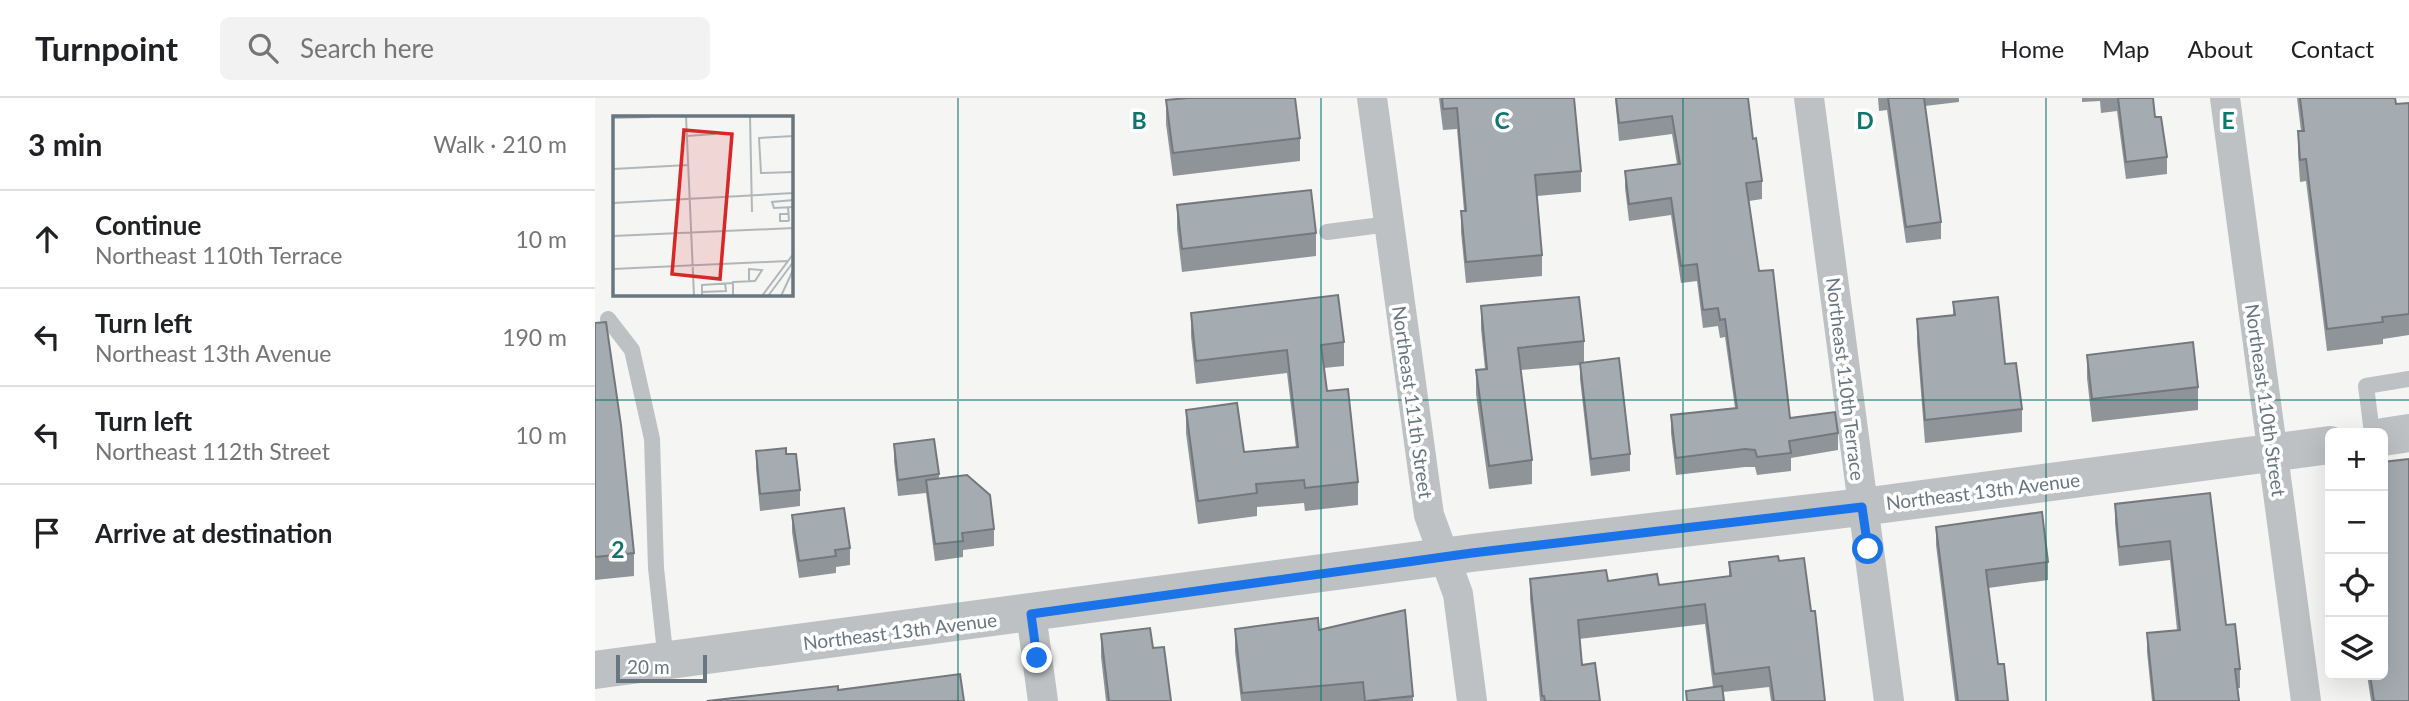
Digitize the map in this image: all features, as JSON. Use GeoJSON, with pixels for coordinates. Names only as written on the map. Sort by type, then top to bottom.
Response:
{"type":"FeatureCollection","features":[{"type":"Feature","properties":{"kind":"street","name":"Northeast 111th Street"},"geometry":{"type":"LineString","coordinates":[[1372,98],[1429,515],[1458,594],[1472,701]]}},
{"type":"Feature","properties":{"kind":"street","name":"Northeast 110th Terrace"},"geometry":{"type":"LineString","coordinates":[[1809,98],[1889,701]]}},
{"type":"Feature","properties":{"kind":"street","name":"Northeast 110th Street"},"geometry":{"type":"LineString","coordinates":[[2225,98],[2307,701]]}},
{"type":"Feature","properties":{"kind":"street"},"geometry":{"type":"LineString","coordinates":[[2388,436],[2409,433]]}},
{"type":"Feature","properties":{"kind":"street","name":"Northeast 13th Avenue"},"geometry":{"type":"LineString","coordinates":[[595,670],[1443,557],[1862,507],[2325,446]]}},
{"type":"Feature","properties":{"kind":"street"},"geometry":{"type":"LineString","coordinates":[[1031,614],[1043,701]]}},
{"type":"Feature","properties":{"kind":"lane"},"geometry":{"type":"LineString","coordinates":[[1327,232],[1389,224]]}},
{"type":"Feature","properties":{"kind":"lane"},"geometry":{"type":"LineString","coordinates":[[608,319],[632,350],[652,439],[656,568],[666,662]]}},
{"type":"Feature","properties":{"kind":"lane"},"geometry":{"type":"LineString","coordinates":[[2371,428],[2366,386],[2409,379]]}},
{"type":"Feature","properties":{"kind":"building"},"geometry":{"type":"Polygon","coordinates":[[[1295,98],[1300,138],[1173,153],[1166,100],[1295,98]]]}},
{"type":"Feature","properties":{"kind":"building"},"geometry":{"type":"Polygon","coordinates":[[[1442,98],[1574,98],[1581,171],[1535,175],[1542,255],[1466,262],[1461,211],[1466,211],[1457,108],[1443,109],[1442,98]]]}},
{"type":"Feature","properties":{"kind":"building"},"geometry":{"type":"Polygon","coordinates":[[[1616,98],[1748,98],[1762,181],[1746,183],[1759,271],[1773,270],[1790,418],[1835,412],[1838,433],[1789,441],[1791,453],[1757,457],[1755,450],[1745,449],[1676,458],[1671,415],[1737,408],[1725,319],[1720,320],[1718,308],[1703,310],[1697,264],[1681,266],[1671,198],[1629,204],[1625,171],[1680,164],[1672,116],[1619,123],[1616,98]]]}},
{"type":"Feature","properties":{"kind":"building"},"geometry":{"type":"Polygon","coordinates":[[[1888,98],[1924,98],[1941,222],[1906,227],[1888,98]]]}},
{"type":"Feature","properties":{"kind":"building"},"geometry":{"type":"Polygon","coordinates":[[[2118,98],[2153,98],[2155,117],[2161,117],[2167,157],[2126,162],[2118,98]]]}},
{"type":"Feature","properties":{"kind":"building"},"geometry":{"type":"Polygon","coordinates":[[[2300,98],[2395,98],[2396,104],[2409,103],[2409,314],[2382,317],[2383,322],[2327,329],[2306,159],[2300,160],[2298,131],[2304,131],[2300,98]]]}},
{"type":"Feature","properties":{"kind":"building"},"geometry":{"type":"Polygon","coordinates":[[[1311,190],[1316,233],[1182,249],[1177,205],[1311,190]]]}},
{"type":"Feature","properties":{"kind":"building"},"geometry":{"type":"Polygon","coordinates":[[[1338,295],[1344,342],[1321,345],[1327,391],[1348,389],[1358,482],[1305,488],[1304,480],[1256,484],[1257,493],[1198,501],[1186,410],[1237,403],[1244,452],[1298,447],[1287,350],[1196,361],[1191,313],[1338,295]]]}},
{"type":"Feature","properties":{"kind":"building"},"geometry":{"type":"Polygon","coordinates":[[[1579,297],[1584,341],[1518,348],[1532,460],[1489,466],[1476,370],[1487,369],[1481,306],[1579,297]]]}},
{"type":"Feature","properties":{"kind":"building"},"geometry":{"type":"Polygon","coordinates":[[[1998,297],[2005,364],[2016,363],[2022,409],[1925,420],[1917,319],[1955,315],[1953,302],[1998,297]]]}},
{"type":"Feature","properties":{"kind":"building"},"geometry":{"type":"Polygon","coordinates":[[[606,322],[621,425],[634,553],[595,557],[595,323],[606,322]]]}},
{"type":"Feature","properties":{"kind":"building"},"geometry":{"type":"Polygon","coordinates":[[[2193,342],[2198,387],[2092,399],[2087,355],[2193,342]]]}},
{"type":"Feature","properties":{"kind":"building"},"geometry":{"type":"Polygon","coordinates":[[[1619,358],[1630,454],[1591,459],[1580,363],[1619,358]]]}},
{"type":"Feature","properties":{"kind":"building"},"geometry":{"type":"Polygon","coordinates":[[[934,439],[939,474],[898,480],[894,444],[934,439]]]}},
{"type":"Feature","properties":{"kind":"building"},"geometry":{"type":"Polygon","coordinates":[[[786,448],[786,454],[796,454],[800,490],[760,494],[756,451],[786,448]]]}},
{"type":"Feature","properties":{"kind":"building"},"geometry":{"type":"Polygon","coordinates":[[[2409,459],[2409,701],[2374,701],[2371,680],[2388,680],[2388,461],[2409,459]]]}},
{"type":"Feature","properties":{"kind":"building"},"geometry":{"type":"Polygon","coordinates":[[[967,475],[990,495],[994,529],[962,533],[963,541],[935,544],[926,480],[967,475]]]}},
{"type":"Feature","properties":{"kind":"building"},"geometry":{"type":"Polygon","coordinates":[[[2210,493],[2226,625],[2235,624],[2240,669],[2235,669],[2239,701],[2154,701],[2147,633],[2180,630],[2170,541],[2119,547],[2115,504],[2210,493]]]}},
{"type":"Feature","properties":{"kind":"building"},"geometry":{"type":"Polygon","coordinates":[[[844,508],[850,548],[835,550],[836,556],[799,561],[792,515],[844,508]]]}},
{"type":"Feature","properties":{"kind":"building"},"geometry":{"type":"Polygon","coordinates":[[[2042,512],[2048,562],[1986,570],[1998,664],[2004,664],[2008,701],[1958,701],[1936,527],[2042,512]]]}},
{"type":"Feature","properties":{"kind":"building"},"geometry":{"type":"Polygon","coordinates":[[[1778,556],[1779,561],[1804,558],[1811,611],[1815,611],[1825,701],[1774,701],[1769,667],[1714,674],[1705,604],[1578,620],[1582,665],[1595,663],[1600,701],[1545,701],[1542,696],[1530,579],[1606,570],[1608,581],[1657,574],[1659,585],[1731,576],[1729,562],[1778,556]]]}},
{"type":"Feature","properties":{"kind":"building"},"geometry":{"type":"Polygon","coordinates":[[[1405,610],[1413,696],[1365,701],[1363,682],[1242,693],[1235,629],[1318,618],[1319,630],[1405,610]]]}},
{"type":"Feature","properties":{"kind":"building"},"geometry":{"type":"Polygon","coordinates":[[[1150,628],[1153,648],[1164,647],[1171,701],[1109,701],[1101,634],[1150,628]]]}},
{"type":"Feature","properties":{"kind":"building"},"geometry":{"type":"Polygon","coordinates":[[[960,674],[964,701],[707,701],[838,686],[838,690],[960,674]]]}},
{"type":"Feature","properties":{"kind":"building"},"geometry":{"type":"Polygon","coordinates":[[[1722,686],[1724,701],[1687,701],[1686,691],[1722,686]]]}},
{"type":"Feature","properties":{"kind":"route"},"geometry":{"type":"LineString","coordinates":[[1037,658],[1031,614],[1472,553],[1862,507],[1868,549]]}}]}
